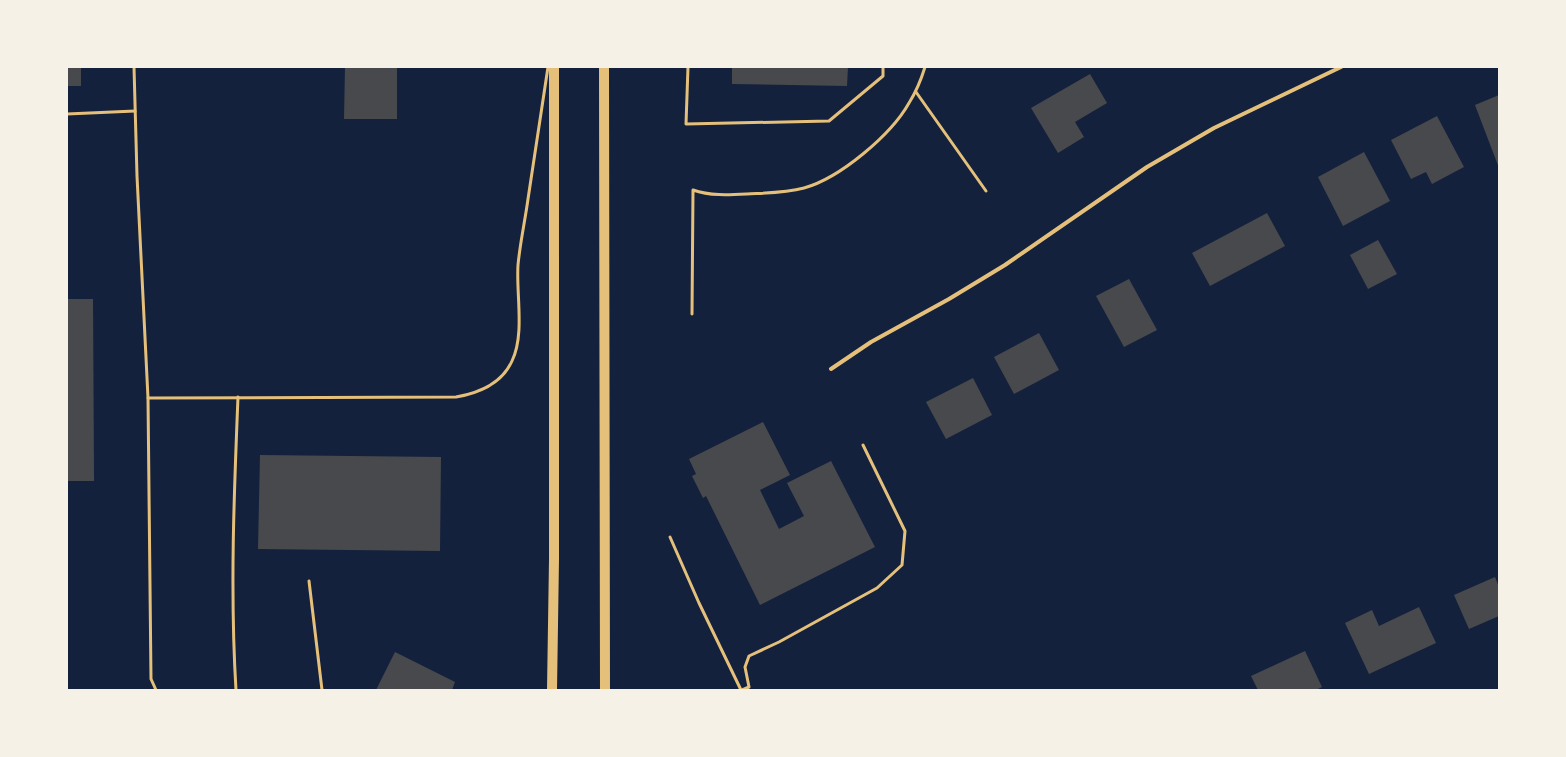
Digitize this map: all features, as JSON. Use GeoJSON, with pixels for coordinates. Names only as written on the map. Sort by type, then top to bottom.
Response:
{"type":"FeatureCollection","features":[{"type":"Feature","properties":{"kind":"main road"},"geometry":{"type":"LineString","coordinates":[[552,690],[554,559],[554,67]]}},
{"type":"Feature","properties":{"kind":"main road"},"geometry":{"type":"LineString","coordinates":[[604,67],[605,690]]}},
{"type":"Feature","properties":{"kind":"street"},"geometry":{"type":"LineString","coordinates":[[831,369],[871,342],[949,299],[1005,265],[1147,167],[1214,128],[1341,67]]}},
{"type":"Feature","properties":{"kind":"lane"},"geometry":{"type":"LineString","coordinates":[[134,67],[148,398],[151,679],[156,690]]}},
{"type":"Feature","properties":{"kind":"lane"},"geometry":{"type":"LineString","coordinates":[[148,398],[365,398],[456,396],[469,395],[494,383],[512,362],[516,349],[518,336],[518,265],[548,67]]}},
{"type":"Feature","properties":{"kind":"lane"},"geometry":{"type":"LineString","coordinates":[[688,67],[686,124],[830,121],[882,76],[883,67]]}},
{"type":"Feature","properties":{"kind":"lane"},"geometry":{"type":"LineString","coordinates":[[692,314],[693,190],[703,194],[723,195],[784,192],[805,188],[845,169],[891,128],[916,92],[925,67]]}},
{"type":"Feature","properties":{"kind":"lane"},"geometry":{"type":"LineString","coordinates":[[916,92],[986,191]]}},
{"type":"Feature","properties":{"kind":"lane"},"geometry":{"type":"LineString","coordinates":[[67,114],[135,111]]}},
{"type":"Feature","properties":{"kind":"lane"},"geometry":{"type":"LineString","coordinates":[[236,690],[234,500],[238,397]]}},
{"type":"Feature","properties":{"kind":"lane"},"geometry":{"type":"LineString","coordinates":[[670,537],[699,603],[741,690],[749,687],[746,667],[749,656],[779,642],[877,588],[902,565],[905,531],[863,445]]}},
{"type":"Feature","properties":{"kind":"lane"},"geometry":{"type":"LineString","coordinates":[[309,581],[322,690]]}},
{"type":"Feature","properties":{"kind":"building"},"geometry":{"type":"Polygon","coordinates":[[[67,67],[81,67],[81,86],[67,86],[67,67]]]}},
{"type":"Feature","properties":{"kind":"building"},"geometry":{"type":"Polygon","coordinates":[[[345,67],[397,67],[397,119],[344,119],[345,67]]]}},
{"type":"Feature","properties":{"kind":"building"},"geometry":{"type":"Polygon","coordinates":[[[732,67],[848,67],[847,86],[732,84],[732,67]]]}},
{"type":"Feature","properties":{"kind":"building"},"geometry":{"type":"Polygon","coordinates":[[[1090,74],[1107,103],[1075,122],[1084,137],[1058,153],[1031,108],[1090,74]]]}},
{"type":"Feature","properties":{"kind":"building"},"geometry":{"type":"Polygon","coordinates":[[[1499,95],[1499,168],[1475,105],[1499,95]]]}},
{"type":"Feature","properties":{"kind":"building"},"geometry":{"type":"Polygon","coordinates":[[[1437,116],[1464,167],[1432,184],[1426,172],[1411,179],[1391,140],[1437,116]]]}},
{"type":"Feature","properties":{"kind":"building"},"geometry":{"type":"Polygon","coordinates":[[[1364,152],[1390,201],[1343,226],[1318,177],[1364,152]]]}},
{"type":"Feature","properties":{"kind":"building"},"geometry":{"type":"Polygon","coordinates":[[[1267,213],[1285,246],[1210,286],[1192,253],[1267,213]]]}},
{"type":"Feature","properties":{"kind":"building"},"geometry":{"type":"Polygon","coordinates":[[[1378,240],[1397,274],[1368,289],[1350,255],[1378,240]]]}},
{"type":"Feature","properties":{"kind":"building"},"geometry":{"type":"Polygon","coordinates":[[[1129,279],[1157,330],[1124,347],[1096,296],[1129,279]]]}},
{"type":"Feature","properties":{"kind":"building"},"geometry":{"type":"Polygon","coordinates":[[[67,299],[93,299],[94,481],[67,481],[67,299]]]}},
{"type":"Feature","properties":{"kind":"building"},"geometry":{"type":"Polygon","coordinates":[[[1039,333],[1059,370],[1014,394],[994,357],[1039,333]]]}},
{"type":"Feature","properties":{"kind":"building"},"geometry":{"type":"Polygon","coordinates":[[[973,378],[992,415],[946,439],[926,402],[973,378]]]}},
{"type":"Feature","properties":{"kind":"building"},"geometry":{"type":"Polygon","coordinates":[[[763,422],[790,475],[760,490],[779,529],[804,516],[787,483],[831,461],[875,547],[760,605],[706,496],[703,498],[692,476],[696,474],[689,459],[763,422]]]}},
{"type":"Feature","properties":{"kind":"building"},"geometry":{"type":"Polygon","coordinates":[[[260,455],[441,457],[440,551],[258,549],[260,455]]]}},
{"type":"Feature","properties":{"kind":"building"},"geometry":{"type":"Polygon","coordinates":[[[1495,577],[1499,587],[1499,616],[1469,629],[1454,595],[1495,577]]]}},
{"type":"Feature","properties":{"kind":"building"},"geometry":{"type":"Polygon","coordinates":[[[1419,607],[1436,643],[1369,674],[1345,623],[1372,610],[1379,626],[1419,607]]]}},
{"type":"Feature","properties":{"kind":"building"},"geometry":{"type":"Polygon","coordinates":[[[1305,651],[1322,687],[1316,690],[1258,690],[1251,676],[1305,651]]]}},
{"type":"Feature","properties":{"kind":"building"},"geometry":{"type":"Polygon","coordinates":[[[395,652],[455,682],[452,690],[376,690],[395,652]]]}}]}
